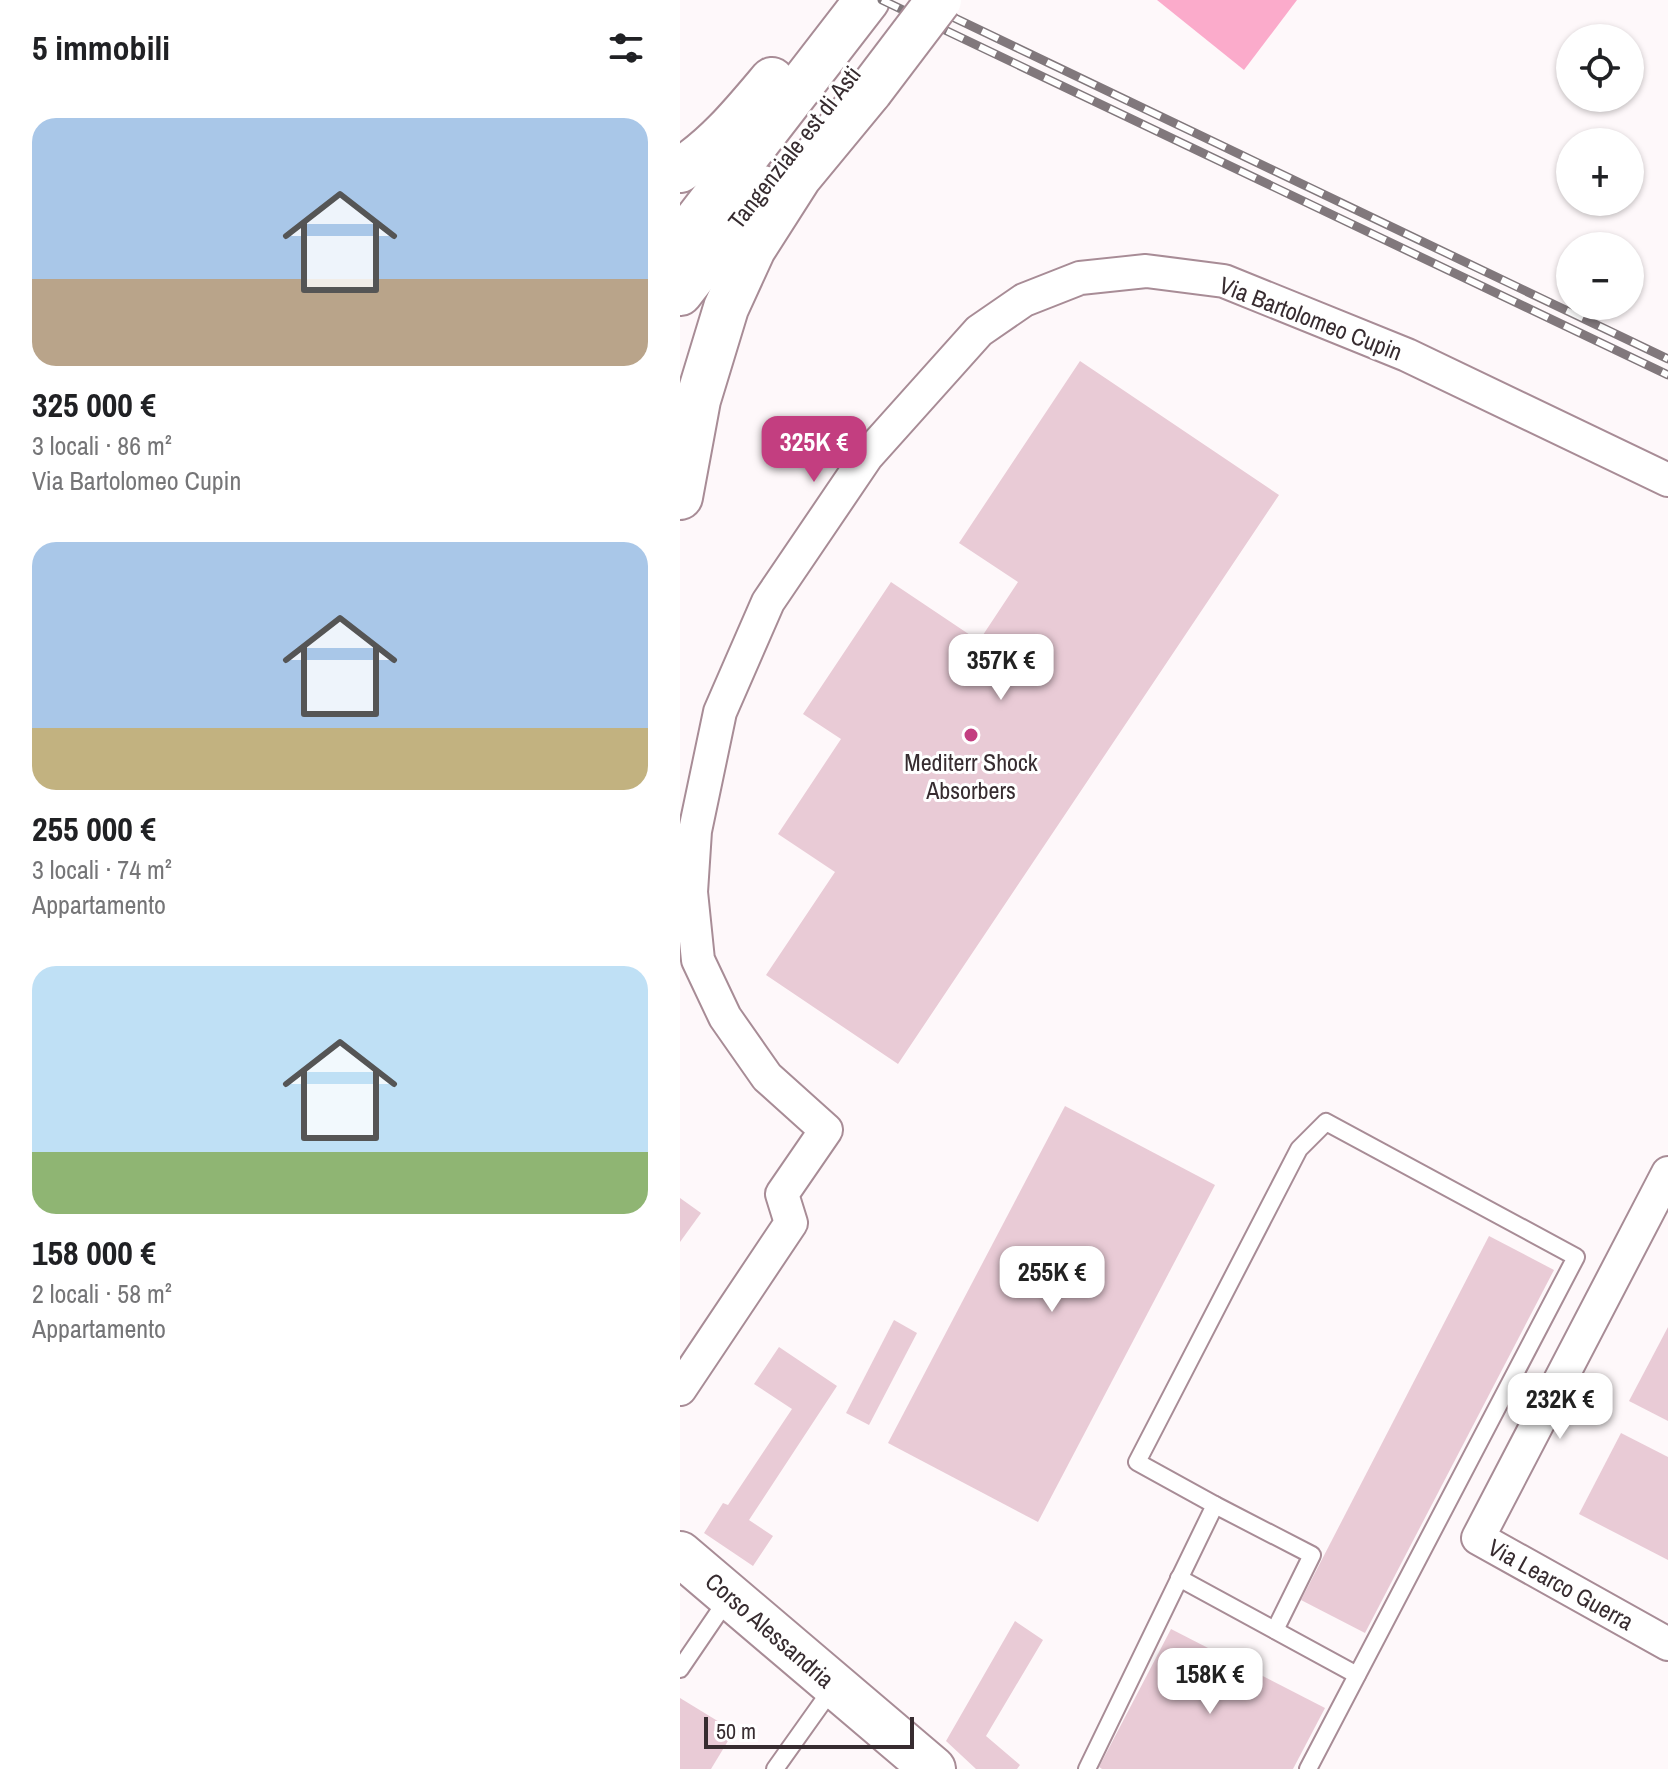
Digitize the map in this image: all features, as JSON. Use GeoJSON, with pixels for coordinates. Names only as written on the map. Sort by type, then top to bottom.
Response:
{"type":"FeatureCollection","features":[{"type":"Feature","properties":{"kind":"main road"},"geometry":{"type":"LineString","coordinates":[[680,497],[698,400],[726,308],[753,249],[799,177],[833,71],[835,0]]}},
{"type":"Feature","properties":{"kind":"main road","name":"Tangenziale est di Asti"},"geometry":{"type":"LineString","coordinates":[[680,293],[833,71],[867,0]]}},
{"type":"Feature","properties":{"kind":"main road","name":"Tangenziale est di Asti"},"geometry":{"type":"LineString","coordinates":[[680,242],[833,71],[907,0]]}},
{"type":"Feature","properties":{"kind":"main road"},"geometry":{"type":"LineString","coordinates":[[680,170],[693,162],[744,114],[833,71],[939,0]]}},
{"type":"Feature","properties":{"kind":"main road","name":"Corso Alessandria"},"geometry":{"type":"LineString","coordinates":[[680,1554],[933,1769]]}},
{"type":"Feature","properties":{"kind":"street","name":"Via Bartolomeo Cupin"},"geometry":{"type":"LineString","coordinates":[[680,1389],[791,1223],[782,1194],[826,1130],[767,1077],[725,1017],[698,960],[691,892],[695,831],[720,712],[768,602],[784,578],[867,456],[979,331],[1024,300],[1080,278],[1146,271],[1224,281],[1407,355],[1668,480]]}},
{"type":"Feature","properties":{"kind":"street","name":"Via Learco Guerra"},"geometry":{"type":"LineString","coordinates":[[1668,1173],[1478,1538],[1668,1644]]}},
{"type":"Feature","properties":{"kind":"lane"},"geometry":{"type":"LineString","coordinates":[[1275,1630],[1312,1555],[1137,1462],[1299,1149],[1326,1122],[1576,1257],[1308,1769]]}},
{"type":"Feature","properties":{"kind":"lane"},"geometry":{"type":"LineString","coordinates":[[1087,1769],[1215,1505]]}},
{"type":"Feature","properties":{"kind":"lane"},"geometry":{"type":"LineString","coordinates":[[1179,1578],[1357,1675]]}},
{"type":"Feature","properties":{"kind":"lane"},"geometry":{"type":"LineString","coordinates":[[680,1669],[730,1596]]}},
{"type":"Feature","properties":{"kind":"lane"},"geometry":{"type":"LineString","coordinates":[[775,1769],[834,1686]]}},
{"type":"Feature","properties":{"kind":"shaded area"},"geometry":{"type":"Polygon","coordinates":[[[1157,0],[1297,0],[1244,70],[1157,0]]]}},
{"type":"Feature","properties":{"kind":"building"},"geometry":{"type":"Polygon","coordinates":[[[1080,361],[1279,495],[898,1064],[766,975],[835,872],[778,834],[841,739],[803,714],[891,582],[979,641],[1018,582],[959,543],[1080,361]]]}},
{"type":"Feature","properties":{"kind":"building"},"geometry":{"type":"Polygon","coordinates":[[[1065,1106],[1215,1185],[1038,1522],[888,1443],[1065,1106]]]}},
{"type":"Feature","properties":{"kind":"building"},"geometry":{"type":"Polygon","coordinates":[[[680,1198],[701,1213],[680,1242],[680,1198]]]}},
{"type":"Feature","properties":{"kind":"building"},"geometry":{"type":"Polygon","coordinates":[[[1489,1236],[1554,1270],[1365,1633],[1301,1600],[1489,1236]]]}},
{"type":"Feature","properties":{"kind":"building"},"geometry":{"type":"Polygon","coordinates":[[[894,1320],[917,1333],[869,1425],[846,1413],[894,1320]]]}},
{"type":"Feature","properties":{"kind":"building"},"geometry":{"type":"Polygon","coordinates":[[[1668,1327],[1668,1421],[1629,1401],[1668,1327]]]}},
{"type":"Feature","properties":{"kind":"building"},"geometry":{"type":"Polygon","coordinates":[[[779,1347],[837,1386],[749,1520],[773,1536],[753,1566],[704,1533],[723,1503],[728,1505],[792,1409],[754,1384],[779,1347]]]}},
{"type":"Feature","properties":{"kind":"building"},"geometry":{"type":"Polygon","coordinates":[[[1621,1433],[1668,1457],[1668,1560],[1579,1514],[1621,1433]]]}},
{"type":"Feature","properties":{"kind":"building"},"geometry":{"type":"Polygon","coordinates":[[[1015,1621],[1043,1640],[986,1736],[1020,1765],[1017,1769],[976,1769],[946,1741],[1015,1621]]]}},
{"type":"Feature","properties":{"kind":"building"},"geometry":{"type":"Polygon","coordinates":[[[1171,1629],[1325,1708],[1293,1769],[1099,1767],[1171,1629]]]}},
{"type":"Feature","properties":{"kind":"building"},"geometry":{"type":"Polygon","coordinates":[[[680,1698],[734,1731],[711,1769],[680,1769],[680,1698]]]}},
{"type":"Feature","properties":{"kind":"railway"},"geometry":{"type":"LineString","coordinates":[[882,0],[1668,375]]}},
{"type":"Feature","properties":{"kind":"railway"},"geometry":{"type":"LineString","coordinates":[[917,0],[1668,359]]}},
{"type":"Feature","properties":{"kind":"place","name":"Mediterr Shock Absorbers"},"geometry":{"type":"Point","coordinates":[971,735]}}]}
